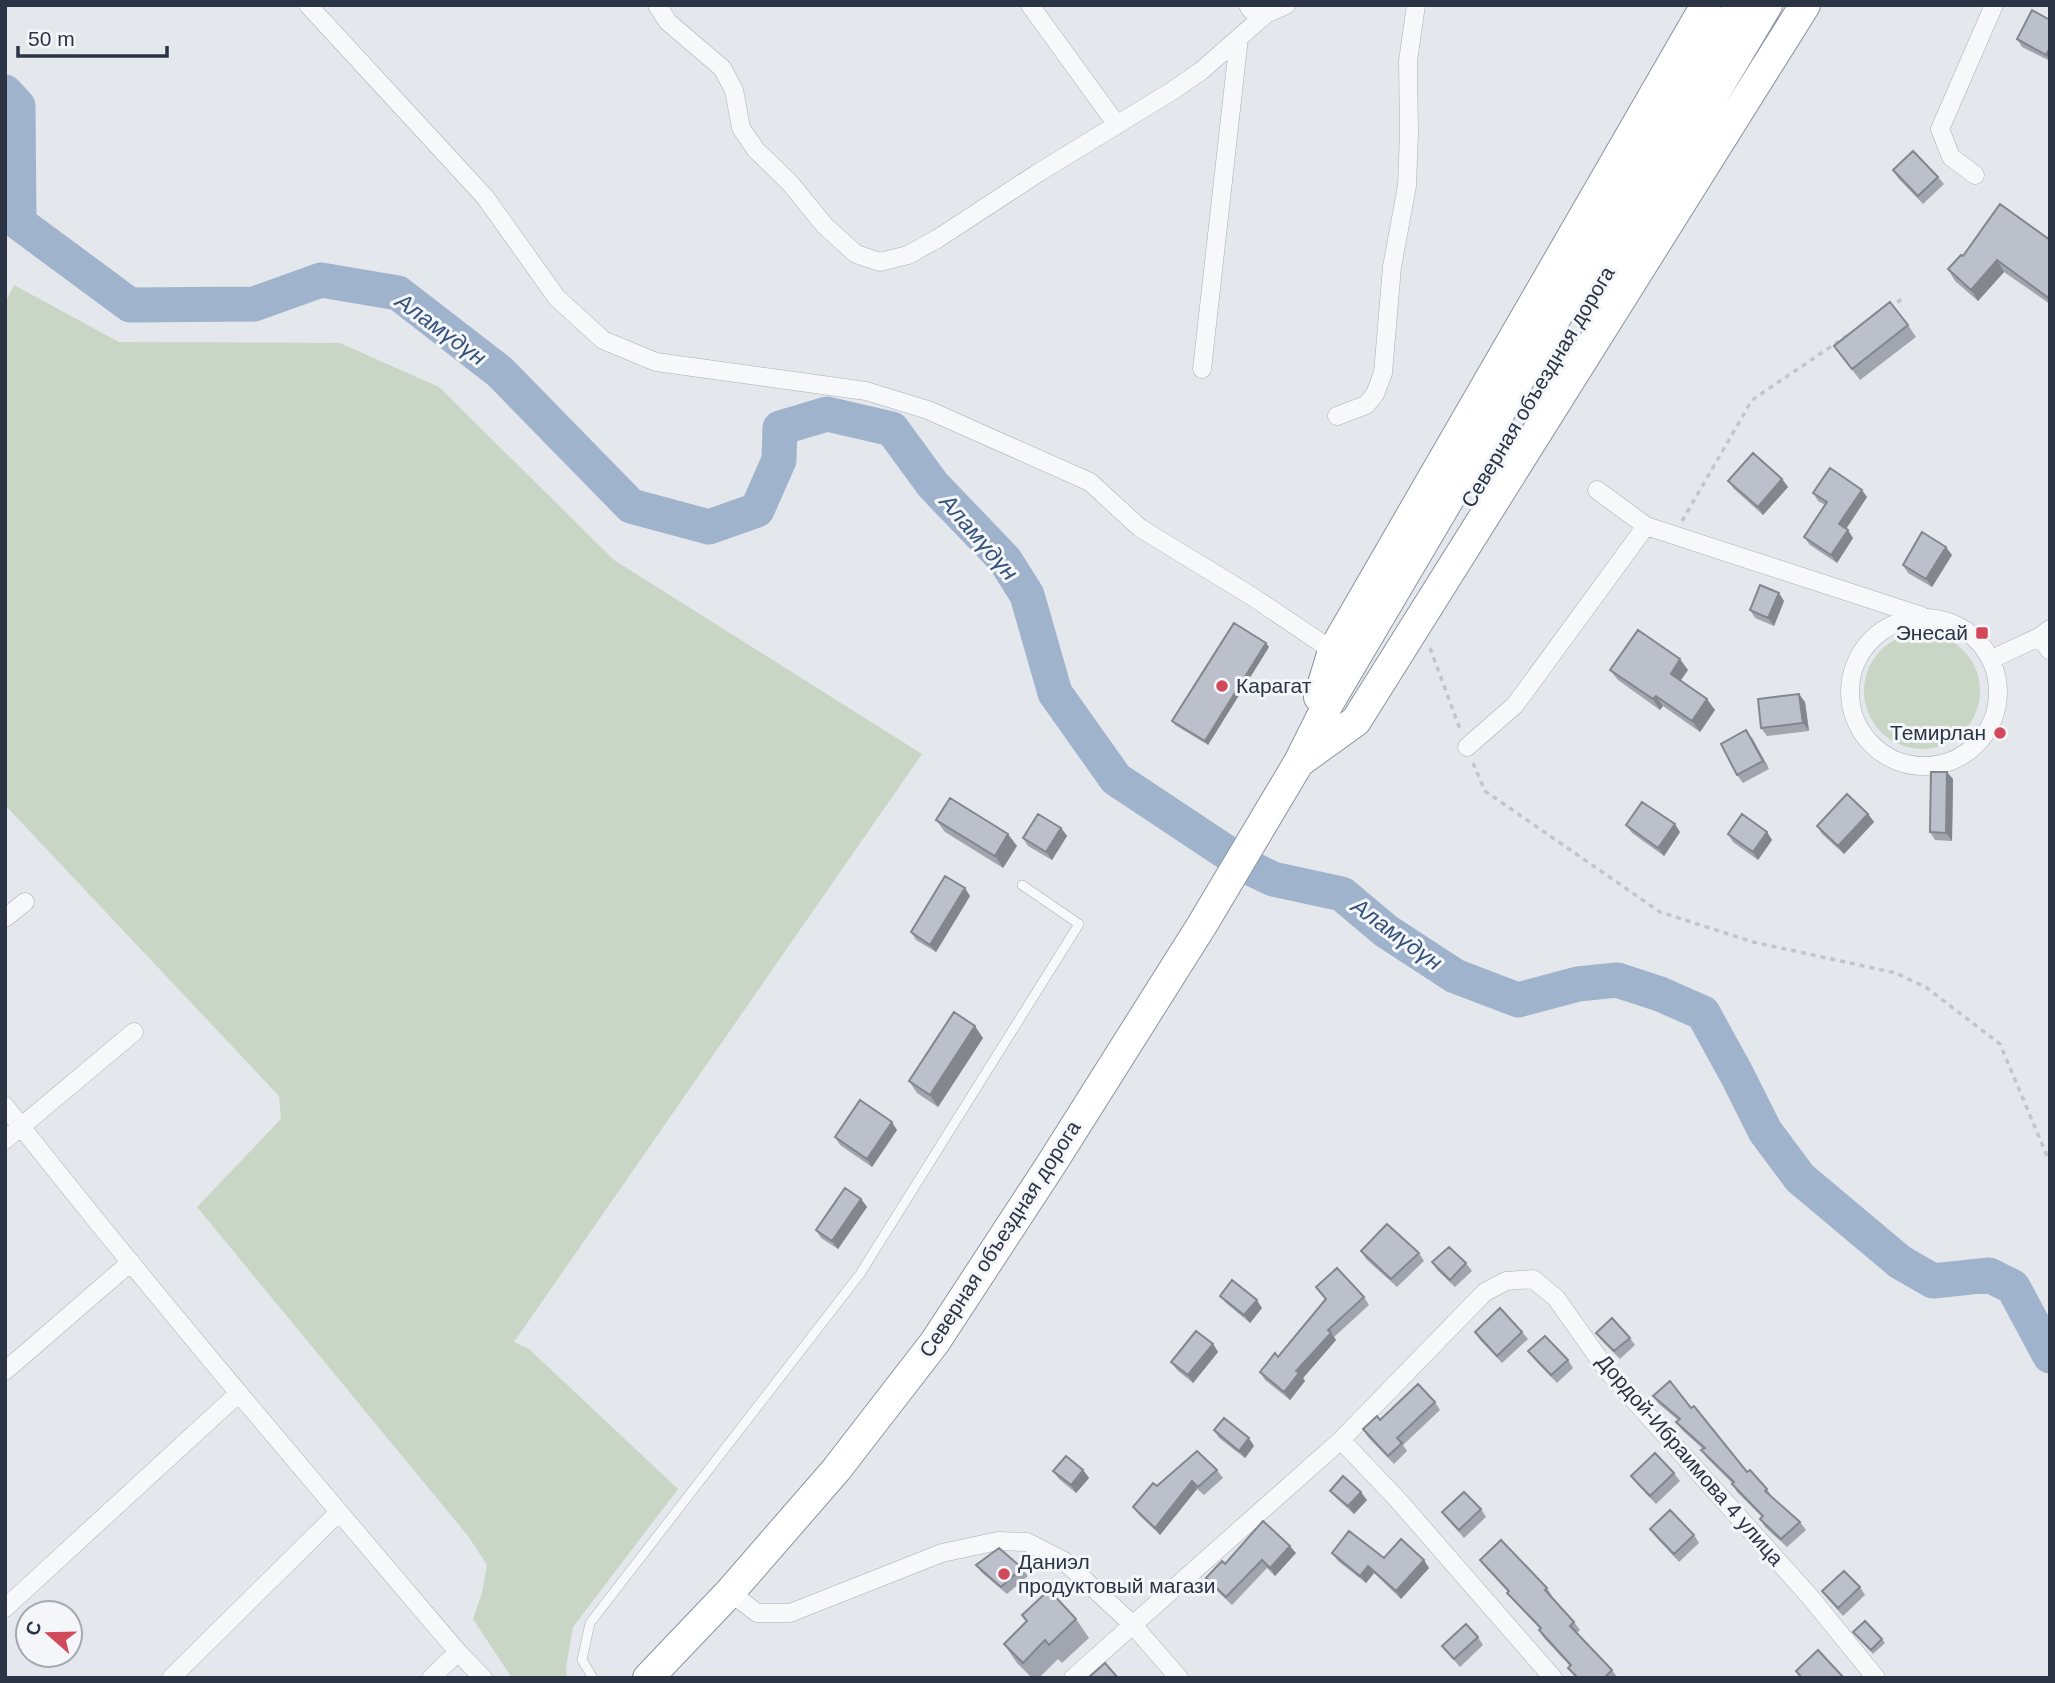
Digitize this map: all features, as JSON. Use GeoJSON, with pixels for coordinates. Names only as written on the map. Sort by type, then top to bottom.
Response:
{"type":"FeatureCollection","features":[{"type":"Feature","properties":{"kind":"highway"},"geometry":{"type":"LineString","coordinates":[[1294,772],[1333,651],[1706,5]]}},
{"type":"Feature","properties":{"kind":"highway","name":"Северная объездная дорога"},"geometry":{"type":"LineString","coordinates":[[648,1678],[730,1592],[836,1470],[935,1342],[1052,1163],[1202,925],[1294,772],[1328,704],[1740,5]]}},
{"type":"Feature","properties":{"kind":"highway","name":"Северная объездная дорога"},"geometry":{"type":"LineString","coordinates":[[1294,772],[1343,715],[1767,5]]}},
{"type":"Feature","properties":{"kind":"highway"},"geometry":{"type":"LineString","coordinates":[[1294,772],[1356,721],[1805,5]]}},
{"type":"Feature","properties":{"kind":"street"},"geometry":{"type":"LineString","coordinates":[[308,5],[485,197],[557,298],[603,340],[656,362],[866,391],[928,410],[1090,482],[1140,528],[1253,597],[1333,651]]}},
{"type":"Feature","properties":{"kind":"street"},"geometry":{"type":"LineString","coordinates":[[657,5],[668,22],[722,68],[734,90],[741,128],[756,150],[790,183],[825,226],[856,254],[880,262],[908,255],[937,239],[1201,71],[1266,14],[1286,5]]}},
{"type":"Feature","properties":{"kind":"street"},"geometry":{"type":"LineString","coordinates":[[1031,5],[1117,125]]}},
{"type":"Feature","properties":{"kind":"street"},"geometry":{"type":"LineString","coordinates":[[1248,5],[1251,10],[1266,14]]}},
{"type":"Feature","properties":{"kind":"street"},"geometry":{"type":"LineString","coordinates":[[1337,416],[1366,405],[1376,394],[1383,373],[1392,267],[1407,186],[1408,61],[1416,5]]}},
{"type":"Feature","properties":{"kind":"street"},"geometry":{"type":"LineString","coordinates":[[1975,175],[1951,157],[1940,129],[1994,5]]}},
{"type":"Feature","properties":{"kind":"street"},"geometry":{"type":"LineString","coordinates":[[1202,369],[1239,38]]}},
{"type":"Feature","properties":{"kind":"street"},"geometry":{"type":"LineString","coordinates":[[1597,490],[1646,526],[1923,617],[1948,620],[1972,633],[1992,659],[2000,685],[1994,719],[1976,746],[1947,763],[1921,767],[1906,765],[1882,754],[1867,740],[1854,717],[1850,702],[1853,667],[1866,645],[1877,634],[1895,623],[1923,617]]}},
{"type":"Feature","properties":{"kind":"street"},"geometry":{"type":"LineString","coordinates":[[1467,747],[1515,705],[1646,526]]}},
{"type":"Feature","properties":{"kind":"street"},"geometry":{"type":"LineString","coordinates":[[1992,659],[2046,639]]}},
{"type":"Feature","properties":{"kind":"street"},"geometry":{"type":"LineString","coordinates":[[5,918],[25,901]]}},
{"type":"Feature","properties":{"kind":"street"},"geometry":{"type":"LineString","coordinates":[[5,1140],[134,1032]]}},
{"type":"Feature","properties":{"kind":"street"},"geometry":{"type":"LineString","coordinates":[[5,1106],[339,1513],[483,1678]]}},
{"type":"Feature","properties":{"kind":"street"},"geometry":{"type":"LineString","coordinates":[[5,1371],[131,1262]]}},
{"type":"Feature","properties":{"kind":"street","name":"Дордой-Ибраимова 4 улица"},"geometry":{"type":"LineString","coordinates":[[1073,1678],[1341,1440],[1485,1292],[1506,1280],[1533,1279],[1556,1298],[1607,1370],[1811,1598],[1876,1678]]}},
{"type":"Feature","properties":{"kind":"street"},"geometry":{"type":"LineString","coordinates":[[5,1608],[239,1393]]}},
{"type":"Feature","properties":{"kind":"street"},"geometry":{"type":"LineString","coordinates":[[1341,1440],[1398,1500],[1553,1678]]}},
{"type":"Feature","properties":{"kind":"street"},"geometry":{"type":"LineString","coordinates":[[171,1678],[339,1513]]}},
{"type":"Feature","properties":{"kind":"street"},"geometry":{"type":"LineString","coordinates":[[730,1592],[757,1613],[790,1614],[943,1553],[998,1541],[1027,1542],[1064,1561],[1132,1625],[1179,1678]]}},
{"type":"Feature","properties":{"kind":"street"},"geometry":{"type":"LineString","coordinates":[[431,1678],[458,1652]]}},
{"type":"Feature","properties":{"kind":"lane"},"geometry":{"type":"LineString","coordinates":[[593,1678],[582,1660],[590,1623],[860,1274],[1079,924],[1022,885]]}},
{"type":"Feature","properties":{"kind":"path"},"geometry":{"type":"LineString","coordinates":[[1879,314],[1902,299]]}},
{"type":"Feature","properties":{"kind":"path"},"geometry":{"type":"LineString","coordinates":[[1674,536],[1752,400],[1856,330]]}},
{"type":"Feature","properties":{"kind":"path"},"geometry":{"type":"LineString","coordinates":[[1419,620],[1485,791],[1660,912],[1753,942],[1896,973],[1927,988],[2000,1044],[2050,1163]]}},
{"type":"Feature","properties":{"kind":"green space"},"geometry":{"type":"Polygon","coordinates":[[[14,285],[119,342],[340,343],[439,387],[614,560],[922,754],[514,1342],[529,1349],[678,1489],[573,1627],[566,1667],[567,1678],[512,1678],[473,1619],[482,1593],[487,1565],[468,1536],[197,1207],[281,1119],[279,1096],[5,805],[5,303],[14,285]]]}},
{"type":"Feature","properties":{"kind":"green space"},"geometry":{"type":"Polygon","coordinates":[[[1922,633],[1944,637],[1963,650],[1976,669],[1980,691],[1976,713],[1963,732],[1944,745],[1922,749],[1900,745],[1881,732],[1868,713],[1864,691],[1868,669],[1881,650],[1900,637],[1922,633]]]}},
{"type":"Feature","properties":{"kind":"building"},"geometry":{"type":"Polygon","coordinates":[[[2032,10],[2050,20],[2050,48],[2046,55],[2017,39],[2032,10]]]}},
{"type":"Feature","properties":{"kind":"building"},"geometry":{"type":"Polygon","coordinates":[[[1913,151],[1938,177],[1918,196],[1893,170],[1913,151]]]}},
{"type":"Feature","properties":{"kind":"building"},"geometry":{"type":"Polygon","coordinates":[[[2000,204],[2050,240],[2050,299],[1997,260],[1971,290],[1948,269],[1963,256],[2000,204]]]}},
{"type":"Feature","properties":{"kind":"building"},"geometry":{"type":"Polygon","coordinates":[[[1890,302],[1908,325],[1852,369],[1834,346],[1890,302]]]}},
{"type":"Feature","properties":{"kind":"building"},"geometry":{"type":"Polygon","coordinates":[[[1753,453],[1782,479],[1758,507],[1728,481],[1753,453]]]}},
{"type":"Feature","properties":{"kind":"building"},"geometry":{"type":"Polygon","coordinates":[[[1830,468],[1862,490],[1839,524],[1848,530],[1831,555],[1804,537],[1827,502],[1813,493],[1830,468]]]}},
{"type":"Feature","properties":{"kind":"building"},"geometry":{"type":"Polygon","coordinates":[[[1922,532],[1946,547],[1926,579],[1903,565],[1922,532]]]}},
{"type":"Feature","properties":{"kind":"building"},"geometry":{"type":"Polygon","coordinates":[[[1760,585],[1779,593],[1768,618],[1750,610],[1760,585]]]}},
{"type":"Feature","properties":{"kind":"building","name":"Карагат"},"geometry":{"type":"Polygon","coordinates":[[[1234,623],[1266,643],[1205,741],[1172,721],[1234,623]]]}},
{"type":"Feature","properties":{"kind":"building"},"geometry":{"type":"Polygon","coordinates":[[[1638,630],[1680,659],[1671,674],[1707,699],[1692,721],[1656,696],[1653,699],[1610,670],[1638,630]]]}},
{"type":"Feature","properties":{"kind":"building"},"geometry":{"type":"Polygon","coordinates":[[[1799,694],[1803,723],[1761,728],[1758,699],[1799,694]]]}},
{"type":"Feature","properties":{"kind":"building"},"geometry":{"type":"Polygon","coordinates":[[[1746,730],[1763,761],[1737,775],[1721,744],[1746,730]]]}},
{"type":"Feature","properties":{"kind":"building"},"geometry":{"type":"Polygon","coordinates":[[[1931,772],[1947,772],[1946,833],[1930,832],[1931,772]]]}},
{"type":"Feature","properties":{"kind":"building"},"geometry":{"type":"Polygon","coordinates":[[[1847,794],[1868,814],[1838,846],[1817,826],[1847,794]]]}},
{"type":"Feature","properties":{"kind":"building"},"geometry":{"type":"Polygon","coordinates":[[[950,798],[1008,834],[995,856],[936,820],[950,798]]]}},
{"type":"Feature","properties":{"kind":"building"},"geometry":{"type":"Polygon","coordinates":[[[1642,802],[1675,824],[1658,848],[1626,825],[1642,802]]]}},
{"type":"Feature","properties":{"kind":"building"},"geometry":{"type":"Polygon","coordinates":[[[1038,814],[1061,828],[1046,852],[1023,838],[1038,814]]]}},
{"type":"Feature","properties":{"kind":"building"},"geometry":{"type":"Polygon","coordinates":[[[1742,814],[1767,832],[1753,852],[1728,834],[1742,814]]]}},
{"type":"Feature","properties":{"kind":"building"},"geometry":{"type":"Polygon","coordinates":[[[945,876],[965,888],[930,945],[911,932],[945,876]]]}},
{"type":"Feature","properties":{"kind":"building"},"geometry":{"type":"Polygon","coordinates":[[[954,1012],[975,1026],[930,1095],[909,1081],[954,1012]]]}},
{"type":"Feature","properties":{"kind":"building"},"geometry":{"type":"Polygon","coordinates":[[[860,1100],[892,1122],[867,1159],[835,1137],[860,1100]]]}},
{"type":"Feature","properties":{"kind":"building"},"geometry":{"type":"Polygon","coordinates":[[[845,1188],[861,1199],[832,1241],[816,1230],[845,1188]]]}},
{"type":"Feature","properties":{"kind":"building"},"geometry":{"type":"Polygon","coordinates":[[[1387,1224],[1419,1253],[1391,1279],[1361,1251],[1387,1224]]]}},
{"type":"Feature","properties":{"kind":"building"},"geometry":{"type":"Polygon","coordinates":[[[1449,1247],[1466,1263],[1450,1280],[1432,1262],[1449,1247]]]}},
{"type":"Feature","properties":{"kind":"building"},"geometry":{"type":"Polygon","coordinates":[[[1337,1268],[1364,1297],[1328,1330],[1331,1333],[1296,1371],[1299,1373],[1284,1392],[1260,1372],[1275,1353],[1278,1357],[1326,1299],[1316,1287],[1337,1268]]]}},
{"type":"Feature","properties":{"kind":"building"},"geometry":{"type":"Polygon","coordinates":[[[1232,1280],[1257,1300],[1244,1315],[1220,1296],[1232,1280]]]}},
{"type":"Feature","properties":{"kind":"building"},"geometry":{"type":"Polygon","coordinates":[[[1500,1308],[1522,1332],[1497,1356],[1475,1332],[1500,1308]]]}},
{"type":"Feature","properties":{"kind":"building"},"geometry":{"type":"Polygon","coordinates":[[[1612,1318],[1630,1338],[1614,1351],[1596,1333],[1612,1318]]]}},
{"type":"Feature","properties":{"kind":"building"},"geometry":{"type":"Polygon","coordinates":[[[1196,1331],[1213,1344],[1188,1375],[1171,1362],[1196,1331]]]}},
{"type":"Feature","properties":{"kind":"building"},"geometry":{"type":"Polygon","coordinates":[[[1545,1336],[1568,1360],[1551,1375],[1528,1351],[1545,1336]]]}},
{"type":"Feature","properties":{"kind":"building"},"geometry":{"type":"Polygon","coordinates":[[[1670,1381],[1691,1408],[1694,1406],[1747,1472],[1750,1470],[1767,1489],[1765,1491],[1800,1522],[1781,1539],[1760,1519],[1763,1516],[1732,1484],[1734,1482],[1701,1450],[1705,1448],[1676,1422],[1680,1419],[1653,1396],[1670,1381]]]}},
{"type":"Feature","properties":{"kind":"building"},"geometry":{"type":"Polygon","coordinates":[[[1418,1384],[1435,1402],[1397,1438],[1402,1443],[1388,1456],[1363,1429],[1377,1416],[1380,1420],[1418,1384]]]}},
{"type":"Feature","properties":{"kind":"building"},"geometry":{"type":"Polygon","coordinates":[[[1224,1418],[1249,1438],[1239,1451],[1214,1430],[1224,1418]]]}},
{"type":"Feature","properties":{"kind":"building"},"geometry":{"type":"Polygon","coordinates":[[[1197,1451],[1217,1470],[1198,1487],[1192,1481],[1155,1528],[1133,1507],[1153,1483],[1157,1486],[1197,1451]]]}},
{"type":"Feature","properties":{"kind":"building"},"geometry":{"type":"Polygon","coordinates":[[[1655,1453],[1674,1473],[1650,1496],[1631,1476],[1655,1453]]]}},
{"type":"Feature","properties":{"kind":"building"},"geometry":{"type":"Polygon","coordinates":[[[1066,1456],[1083,1470],[1071,1485],[1053,1471],[1066,1456]]]}},
{"type":"Feature","properties":{"kind":"building"},"geometry":{"type":"Polygon","coordinates":[[[1343,1476],[1361,1492],[1348,1506],[1330,1491],[1343,1476]]]}},
{"type":"Feature","properties":{"kind":"building"},"geometry":{"type":"Polygon","coordinates":[[[1464,1492],[1481,1509],[1459,1530],[1442,1512],[1464,1492]]]}},
{"type":"Feature","properties":{"kind":"building"},"geometry":{"type":"Polygon","coordinates":[[[1670,1510],[1694,1535],[1674,1554],[1650,1529],[1670,1510]]]}},
{"type":"Feature","properties":{"kind":"building"},"geometry":{"type":"Polygon","coordinates":[[[1263,1521],[1290,1546],[1270,1568],[1262,1560],[1226,1597],[1206,1578],[1222,1561],[1225,1564],[1263,1521]]]}},
{"type":"Feature","properties":{"kind":"building"},"geometry":{"type":"Polygon","coordinates":[[[1349,1531],[1384,1558],[1401,1539],[1424,1560],[1396,1591],[1368,1566],[1360,1576],[1332,1553],[1349,1531]]]}},
{"type":"Feature","properties":{"kind":"building"},"geometry":{"type":"Polygon","coordinates":[[[1501,1540],[1547,1588],[1545,1590],[1574,1622],[1570,1626],[1612,1670],[1606,1676],[1608,1678],[1578,1678],[1568,1668],[1571,1665],[1539,1630],[1541,1628],[1480,1560],[1501,1540]]]}},
{"type":"Feature","properties":{"kind":"building","name":"Даниэл продуктовый магази"},"geometry":{"type":"Polygon","coordinates":[[[999,1548],[1022,1568],[1001,1587],[976,1565],[999,1548]]]}},
{"type":"Feature","properties":{"kind":"building"},"geometry":{"type":"Polygon","coordinates":[[[1844,1571],[1860,1587],[1838,1608],[1822,1591],[1844,1571]]]}},
{"type":"Feature","properties":{"kind":"building"},"geometry":{"type":"Polygon","coordinates":[[[1049,1590],[1076,1619],[1049,1645],[1045,1640],[1023,1663],[1004,1644],[1027,1621],[1022,1615],[1049,1590]]]}},
{"type":"Feature","properties":{"kind":"building"},"geometry":{"type":"Polygon","coordinates":[[[1865,1621],[1882,1639],[1871,1650],[1853,1632],[1865,1621]]]}},
{"type":"Feature","properties":{"kind":"building"},"geometry":{"type":"Polygon","coordinates":[[[1466,1624],[1478,1637],[1454,1659],[1442,1646],[1466,1624]]]}},
{"type":"Feature","properties":{"kind":"building"},"geometry":{"type":"Polygon","coordinates":[[[1818,1650],[1844,1678],[1802,1678],[1796,1671],[1818,1650]]]}},
{"type":"Feature","properties":{"kind":"building"},"geometry":{"type":"Polygon","coordinates":[[[1105,1663],[1118,1678],[1088,1678],[1105,1663]]]}},
{"type":"Feature","properties":{"kind":"waterway","name":"Аламүдүн"},"geometry":{"type":"LineString","coordinates":[[5,92],[18,106],[19,223],[130,305],[254,304],[321,280],[398,293],[500,372],[631,506],[709,527],[757,510],[779,460],[780,428],[827,414],[892,429],[933,485],[1005,560],[1027,595],[1055,693],[1116,779],[1250,868],[1273,879],[1342,894],[1386,931],[1455,976],[1518,1000],[1578,984],[1617,980],[1660,994],[1703,1013],[1765,1131],[1800,1178],[1900,1262],[1933,1281],[1989,1275],[2013,1287],[2050,1356]]}},
{"type":"Feature","properties":{"kind":"place","name":"Энесай"},"geometry":{"type":"Point","coordinates":[1982,633]}},
{"type":"Feature","properties":{"kind":"place","name":"Карагат"},"geometry":{"type":"Point","coordinates":[1222,686]}},
{"type":"Feature","properties":{"kind":"place","name":"Темирлан"},"geometry":{"type":"Point","coordinates":[2000,733]}},
{"type":"Feature","properties":{"kind":"place","name":"Даниэл продуктовый магази"},"geometry":{"type":"Point","coordinates":[1004,1574]}}]}
